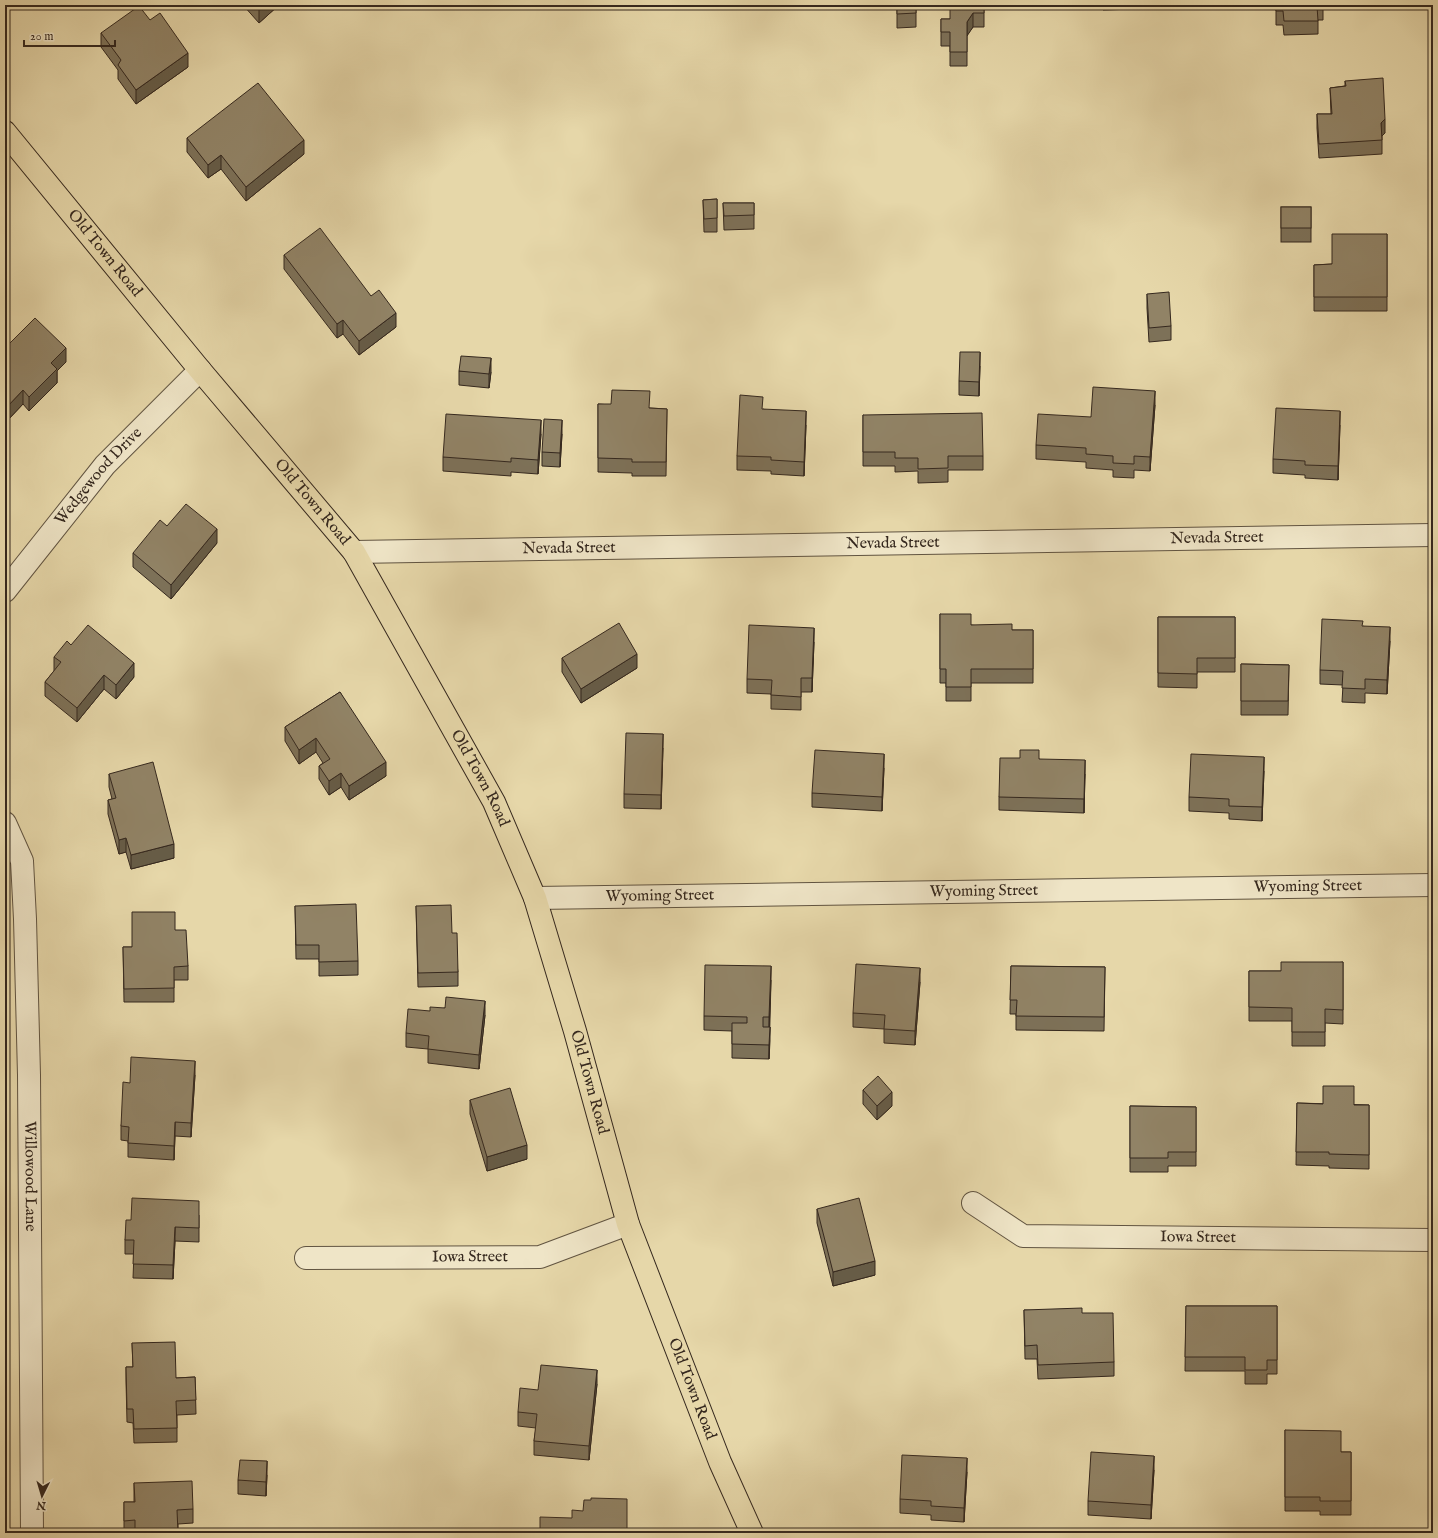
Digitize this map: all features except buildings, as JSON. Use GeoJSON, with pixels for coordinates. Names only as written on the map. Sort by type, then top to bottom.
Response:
{"type":"FeatureCollection","features":[{"type":"Feature","properties":{"kind":"main road","name":"Old Town Road"},"geometry":{"type":"LineString","coordinates":[[5,132],[200,370],[354,552],[494,802],[535,898],[575,1031],[628,1224],[720,1462],[752,1533]]}},
{"type":"Feature","properties":{"kind":"street","name":"Wedgewood Drive"},"geometry":{"type":"LineString","coordinates":[[5,591],[105,465],[200,370]]}},
{"type":"Feature","properties":{"kind":"street","name":"Nevada Street"},"geometry":{"type":"LineString","coordinates":[[354,552],[1433,535]]}},
{"type":"Feature","properties":{"kind":"street","name":"Willowood Lane"},"geometry":{"type":"LineString","coordinates":[[5,823],[22,860],[25,919],[29,1083],[32,1533]]}},
{"type":"Feature","properties":{"kind":"street","name":"Wyoming Street"},"geometry":{"type":"LineString","coordinates":[[535,898],[1433,885]]}},
{"type":"Feature","properties":{"kind":"street","name":"Iowa Street"},"geometry":{"type":"LineString","coordinates":[[974,1203],[1023,1236],[1433,1240]]}},
{"type":"Feature","properties":{"kind":"street","name":"Iowa Street"},"geometry":{"type":"LineString","coordinates":[[306,1258],[540,1257],[628,1224]]}}]}
